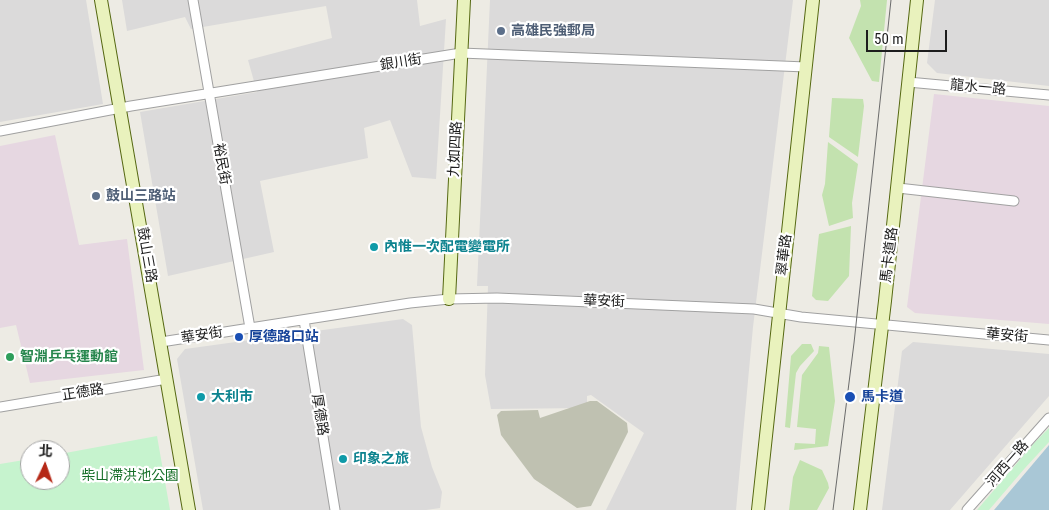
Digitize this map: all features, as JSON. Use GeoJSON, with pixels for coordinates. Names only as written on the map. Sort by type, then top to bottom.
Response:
{"type":"FeatureCollection","features":[{"type":"Feature","properties":{"kind":"street","name":"鼓山三路"},"geometry":{"type":"LineString","coordinates":[[101,0],[189,510]]}},
{"type":"Feature","properties":{"kind":"street","name":"裕民街"},"geometry":{"type":"LineString","coordinates":[[193,0],[250,328]]}},
{"type":"Feature","properties":{"kind":"street","name":"九如四路"},"geometry":{"type":"LineString","coordinates":[[449,299],[464,0]]}},
{"type":"Feature","properties":{"kind":"street","name":"翠華路"},"geometry":{"type":"LineString","coordinates":[[758,510],[812,0]]}},
{"type":"Feature","properties":{"kind":"street","name":"馬卡道路"},"geometry":{"type":"LineString","coordinates":[[860,510],[898,188],[917,0]]}},
{"type":"Feature","properties":{"kind":"street","name":"銀川街"},"geometry":{"type":"LineString","coordinates":[[0,131],[120,108],[461,53],[806,67]]}},
{"type":"Feature","properties":{"kind":"street","name":"龍水一路"},"geometry":{"type":"LineString","coordinates":[[908,82],[1049,95]]}},
{"type":"Feature","properties":{"kind":"street"},"geometry":{"type":"LineString","coordinates":[[898,188],[1014,201]]}},
{"type":"Feature","properties":{"kind":"street","name":"華安街"},"geometry":{"type":"LineString","coordinates":[[161,342],[449,299],[562,300],[754,309],[801,316],[1049,340]]}},
{"type":"Feature","properties":{"kind":"street","name":"厚德路"},"geometry":{"type":"LineString","coordinates":[[304,320],[335,510]]}},
{"type":"Feature","properties":{"kind":"street","name":"正德路"},"geometry":{"type":"LineString","coordinates":[[0,407],[167,379]]}},
{"type":"Feature","properties":{"kind":"street","name":"河西一路"},"geometry":{"type":"LineString","coordinates":[[967,510],[1049,418]]}},
{"type":"Feature","properties":{"kind":"street"},"geometry":{"type":"LineString","coordinates":[[863,479],[866,510]]}},
{"type":"Feature","properties":{"kind":"shaded area"},"geometry":{"type":"Polygon","coordinates":[[[0,0],[86,0],[103,104],[0,122],[0,0]]]}},
{"type":"Feature","properties":{"kind":"shaded area"},"geometry":{"type":"Polygon","coordinates":[[[122,0],[417,0],[420,26],[446,19],[436,179],[412,177],[390,120],[364,128],[368,158],[260,181],[274,252],[168,276],[140,112],[257,92],[248,60],[332,38],[326,6],[191,29],[185,17],[127,31],[122,0]]]}},
{"type":"Feature","properties":{"kind":"shaded area"},"geometry":{"type":"Polygon","coordinates":[[[490,0],[793,0],[753,327],[736,510],[606,510],[644,433],[591,395],[587,396],[587,408],[491,409],[485,375],[488,286],[477,286],[490,0]]]}},
{"type":"Feature","properties":{"kind":"shaded area"},"geometry":{"type":"Polygon","coordinates":[[[935,0],[1049,0],[1049,86],[937,73],[927,63],[935,0]]]}},
{"type":"Feature","properties":{"kind":"shaded area"},"geometry":{"type":"Polygon","coordinates":[[[934,94],[1049,106],[1049,324],[915,313],[907,307],[934,94]]]}},
{"type":"Feature","properties":{"kind":"shaded area"},"geometry":{"type":"Polygon","coordinates":[[[55,135],[79,245],[127,239],[144,370],[30,383],[16,325],[0,328],[0,146],[55,135]]]}},
{"type":"Feature","properties":{"kind":"shaded area"},"geometry":{"type":"Polygon","coordinates":[[[403,319],[412,325],[421,427],[432,467],[442,492],[440,508],[426,510],[203,510],[177,359],[185,349],[403,319]]]}},
{"type":"Feature","properties":{"kind":"shaded area"},"geometry":{"type":"Polygon","coordinates":[[[913,342],[1049,354],[1049,396],[950,510],[882,510],[902,351],[913,342]]]}},
{"type":"Feature","properties":{"kind":"shaded area"},"geometry":{"type":"Polygon","coordinates":[[[590,401],[597,401],[627,423],[628,432],[591,506],[577,508],[534,479],[501,435],[497,415],[501,411],[538,410],[540,418],[590,401]]]}},
{"type":"Feature","properties":{"kind":"green space"},"geometry":{"type":"Polygon","coordinates":[[[860,0],[887,0],[879,82],[872,81],[849,38],[861,6],[860,0]]]}},
{"type":"Feature","properties":{"kind":"green space"},"geometry":{"type":"Polygon","coordinates":[[[832,98],[863,99],[864,106],[858,157],[829,137],[832,98]]]}},
{"type":"Feature","properties":{"kind":"green space"},"geometry":{"type":"Polygon","coordinates":[[[828,142],[858,164],[852,203],[853,218],[829,226],[822,195],[825,184],[828,142]]]}},
{"type":"Feature","properties":{"kind":"green space"},"geometry":{"type":"Polygon","coordinates":[[[851,226],[849,276],[828,301],[816,300],[812,296],[819,234],[851,226]]]}},
{"type":"Feature","properties":{"kind":"green space"},"geometry":{"type":"Polygon","coordinates":[[[802,344],[811,344],[814,351],[796,373],[790,428],[785,427],[791,356],[802,344]]]}},
{"type":"Feature","properties":{"kind":"green space"},"geometry":{"type":"Polygon","coordinates":[[[819,346],[829,347],[835,401],[828,446],[794,450],[795,443],[815,444],[816,429],[797,427],[802,375],[818,353],[819,346]]]}},
{"type":"Feature","properties":{"kind":"green space"},"geometry":{"type":"Polygon","coordinates":[[[1049,428],[1049,442],[989,510],[977,510],[1035,442],[1049,428]]]}},
{"type":"Feature","properties":{"kind":"green space","name":"柴山滯洪池公園"},"geometry":{"type":"Polygon","coordinates":[[[157,436],[170,510],[0,510],[0,464],[20,461],[20,490],[70,490],[70,452],[157,436]]]}},
{"type":"Feature","properties":{"kind":"green space"},"geometry":{"type":"Polygon","coordinates":[[[800,460],[822,470],[828,483],[829,488],[817,510],[789,510],[793,477],[800,460]]]}},
{"type":"Feature","properties":{"kind":"water"},"geometry":{"type":"Polygon","coordinates":[[[1049,445],[1049,510],[994,510],[1049,445]]]}},
{"type":"Feature","properties":{"kind":"tram line"},"geometry":{"type":"LineString","coordinates":[[833,510],[854,343],[891,0]]}},
{"type":"Feature","properties":{"kind":"place","name":"高雄民強郵局"},"geometry":{"type":"Point","coordinates":[501,31]}},
{"type":"Feature","properties":{"kind":"place","name":"鼓山三路站"},"geometry":{"type":"Point","coordinates":[96,196]}},
{"type":"Feature","properties":{"kind":"place","name":"內惟一次配電變電所"},"geometry":{"type":"Point","coordinates":[374,247]}},
{"type":"Feature","properties":{"kind":"place","name":"厚德路口站"},"geometry":{"type":"Point","coordinates":[239,337]}},
{"type":"Feature","properties":{"kind":"place","name":"智淵乒乓運動館"},"geometry":{"type":"Point","coordinates":[10,357]}},
{"type":"Feature","properties":{"kind":"place","name":"大利市"},"geometry":{"type":"Point","coordinates":[201,397]}},
{"type":"Feature","properties":{"kind":"place","name":"馬卡道"},"geometry":{"type":"Point","coordinates":[850,397]}},
{"type":"Feature","properties":{"kind":"place","name":"印象之旅"},"geometry":{"type":"Point","coordinates":[343,459]}}]}
